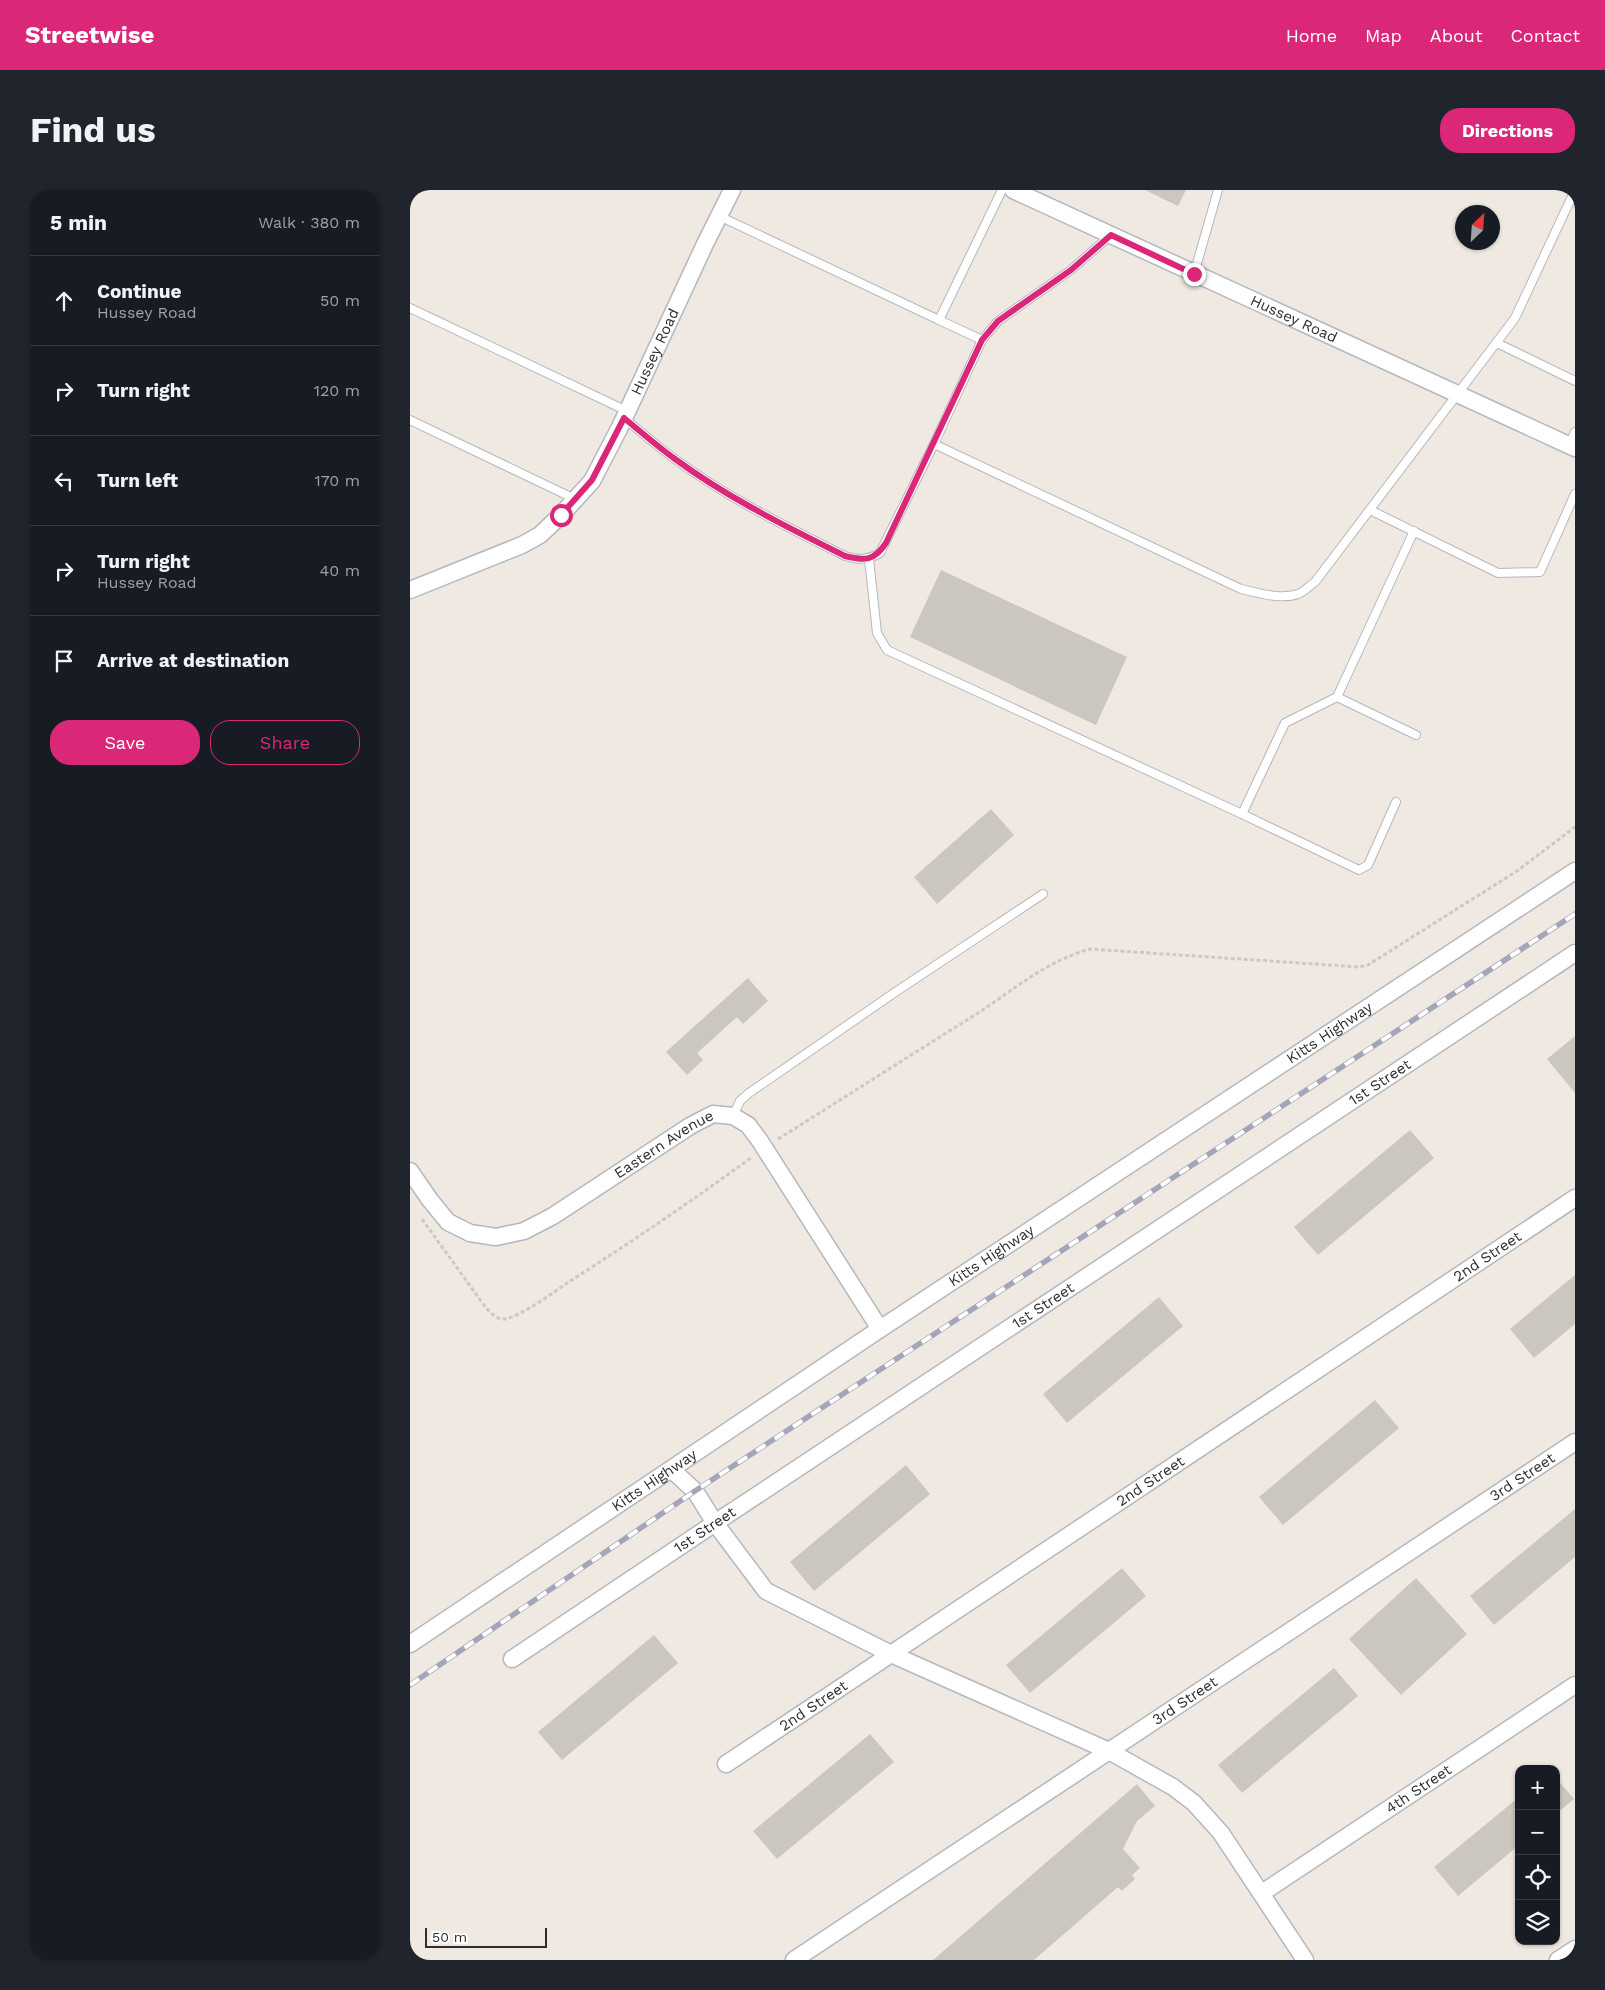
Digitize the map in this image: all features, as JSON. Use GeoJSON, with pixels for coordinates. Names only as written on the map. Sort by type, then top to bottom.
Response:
{"type":"FeatureCollection","features":[{"type":"Feature","properties":{"kind":"street","name":"Hussey Road"},"geometry":{"type":"LineString","coordinates":[[410,590],[522,545],[540,535],[592,480],[732,190]]}},
{"type":"Feature","properties":{"kind":"street","name":"Hussey Road"},"geometry":{"type":"LineString","coordinates":[[1013,190],[1457,395],[1573,442]]}},
{"type":"Feature","properties":{"kind":"street","name":"Kitts Highway"},"geometry":{"type":"LineString","coordinates":[[410,1644],[880,1329],[1575,870]]}},
{"type":"Feature","properties":{"kind":"street","name":"1st Street"},"geometry":{"type":"LineString","coordinates":[[512,1660],[714,1522],[1575,953]]}},
{"type":"Feature","properties":{"kind":"street","name":"Eastern Avenue"},"geometry":{"type":"LineString","coordinates":[[410,1171],[448,1222],[470,1233],[496,1237],[524,1231],[553,1216],[690,1126],[713,1114],[733,1116],[748,1125],[764,1148],[880,1329]]}},
{"type":"Feature","properties":{"kind":"street","name":"2nd Street"},"geometry":{"type":"LineString","coordinates":[[726,1764],[1575,1198]]}},
{"type":"Feature","properties":{"kind":"street","name":"3rd Street"},"geometry":{"type":"LineString","coordinates":[[794,1960],[1575,1442]]}},
{"type":"Feature","properties":{"kind":"street"},"geometry":{"type":"LineString","coordinates":[[672,1470],[695,1491],[714,1522],[766,1591],[891,1654],[1108,1751],[1173,1787],[1194,1803],[1221,1833],[1305,1960]]}},
{"type":"Feature","properties":{"kind":"street","name":"4th Street"},"geometry":{"type":"LineString","coordinates":[[1262,1893],[1575,1686]]}},
{"type":"Feature","properties":{"kind":"street"},"geometry":{"type":"LineString","coordinates":[[1558,1960],[1575,1949]]}},
{"type":"Feature","properties":{"kind":"lane"},"geometry":{"type":"LineString","coordinates":[[939,320],[1002,190]]}},
{"type":"Feature","properties":{"kind":"lane"},"geometry":{"type":"LineString","coordinates":[[1194,274],[1218,190]]}},
{"type":"Feature","properties":{"kind":"lane"},"geometry":{"type":"LineString","coordinates":[[934,444],[1241,589],[1282,596],[1299,594],[1315,582],[1515,318],[1575,190]]}},
{"type":"Feature","properties":{"kind":"lane"},"geometry":{"type":"LineString","coordinates":[[719,216],[982,340]]}},
{"type":"Feature","properties":{"kind":"lane"},"geometry":{"type":"LineString","coordinates":[[410,308],[625,415],[674,459],[711,484],[770,519],[845,556],[869,559],[880,553],[886,543],[982,340],[998,321],[1071,270],[1111,235]]}},
{"type":"Feature","properties":{"kind":"lane"},"geometry":{"type":"LineString","coordinates":[[1497,343],[1575,380]]}},
{"type":"Feature","properties":{"kind":"lane"},"geometry":{"type":"LineString","coordinates":[[410,420],[575,500]]}},
{"type":"Feature","properties":{"kind":"lane"},"geometry":{"type":"LineString","coordinates":[[1370,510],[1498,573],[1540,572],[1575,494]]}},
{"type":"Feature","properties":{"kind":"lane"},"geometry":{"type":"LineString","coordinates":[[1242,814],[1286,722],[1337,697],[1414,531]]}},
{"type":"Feature","properties":{"kind":"lane"},"geometry":{"type":"LineString","coordinates":[[869,559],[877,633],[887,650],[1359,870],[1368,865],[1396,802]]}},
{"type":"Feature","properties":{"kind":"lane"},"geometry":{"type":"LineString","coordinates":[[1337,697],[1416,735]]}},
{"type":"Feature","properties":{"kind":"lane"},"geometry":{"type":"LineString","coordinates":[[733,1116],[740,1101],[748,1093],[1043,894]]}},
{"type":"Feature","properties":{"kind":"path"},"geometry":{"type":"LineString","coordinates":[[421,1216],[486,1308],[494,1316],[503,1320],[549,1295],[640,1236],[764,1148],[966,1020],[1030,977],[1074,953],[1090,948],[1359,967],[1368,966],[1517,871],[1575,827]]}},
{"type":"Feature","properties":{"kind":"building"},"geometry":{"type":"Polygon","coordinates":[[[1145,190],[1186,190],[1178,206],[1145,190]]]}},
{"type":"Feature","properties":{"kind":"building"},"geometry":{"type":"Polygon","coordinates":[[[941,570],[1127,657],[1096,725],[910,637],[941,570]]]}},
{"type":"Feature","properties":{"kind":"building"},"geometry":{"type":"Polygon","coordinates":[[[991,809],[1014,835],[937,904],[914,877],[991,809]]]}},
{"type":"Feature","properties":{"kind":"building"},"geometry":{"type":"Polygon","coordinates":[[[748,978],[768,1001],[743,1024],[737,1017],[697,1053],[703,1060],[687,1075],[666,1052],[748,978]]]}},
{"type":"Feature","properties":{"kind":"building"},"geometry":{"type":"Polygon","coordinates":[[[1575,1036],[1575,1093],[1547,1059],[1575,1036]]]}},
{"type":"Feature","properties":{"kind":"building"},"geometry":{"type":"Polygon","coordinates":[[[1410,1130],[1434,1158],[1318,1255],[1294,1227],[1410,1130]]]}},
{"type":"Feature","properties":{"kind":"building"},"geometry":{"type":"Polygon","coordinates":[[[1575,1275],[1575,1324],[1534,1358],[1510,1329],[1575,1275]]]}},
{"type":"Feature","properties":{"kind":"building"},"geometry":{"type":"Polygon","coordinates":[[[1159,1297],[1183,1326],[1067,1423],[1043,1394],[1159,1297]]]}},
{"type":"Feature","properties":{"kind":"building"},"geometry":{"type":"Polygon","coordinates":[[[1375,1400],[1399,1428],[1283,1525],[1259,1497],[1375,1400]]]}},
{"type":"Feature","properties":{"kind":"building"},"geometry":{"type":"Polygon","coordinates":[[[906,1465],[930,1494],[814,1591],[790,1562],[906,1465]]]}},
{"type":"Feature","properties":{"kind":"building"},"geometry":{"type":"Polygon","coordinates":[[[1575,1509],[1575,1557],[1494,1625],[1470,1596],[1575,1509]]]}},
{"type":"Feature","properties":{"kind":"building"},"geometry":{"type":"Polygon","coordinates":[[[1122,1568],[1146,1596],[1030,1693],[1006,1665],[1122,1568]]]}},
{"type":"Feature","properties":{"kind":"building"},"geometry":{"type":"Polygon","coordinates":[[[1416,1578],[1467,1634],[1401,1695],[1349,1639],[1416,1578]]]}},
{"type":"Feature","properties":{"kind":"building"},"geometry":{"type":"Polygon","coordinates":[[[654,1635],[678,1663],[562,1760],[538,1732],[654,1635]]]}},
{"type":"Feature","properties":{"kind":"building"},"geometry":{"type":"Polygon","coordinates":[[[1334,1668],[1358,1696],[1242,1793],[1218,1765],[1334,1668]]]}},
{"type":"Feature","properties":{"kind":"building"},"geometry":{"type":"Polygon","coordinates":[[[870,1734],[894,1762],[777,1859],[753,1831],[870,1734]]]}},
{"type":"Feature","properties":{"kind":"building"},"geometry":{"type":"Polygon","coordinates":[[[1560,1783],[1574,1799],[1560,1811],[1560,1783]]]}},
{"type":"Feature","properties":{"kind":"building"},"geometry":{"type":"Polygon","coordinates":[[[1137,1784],[1155,1806],[1137,1821],[1123,1849],[1140,1868],[1132,1875],[1135,1879],[1122,1891],[1118,1887],[1034,1960],[933,1960],[1137,1784]]]}},
{"type":"Feature","properties":{"kind":"building"},"geometry":{"type":"Polygon","coordinates":[[[1515,1800],[1515,1848],[1458,1896],[1434,1867],[1515,1800]]]}},
{"type":"Feature","properties":{"kind":"railway"},"geometry":{"type":"LineString","coordinates":[[410,1685],[695,1491],[1575,914]]}},
{"type":"Feature","properties":{"kind":"route"},"geometry":{"type":"LineString","coordinates":[[561,515],[592,480],[624,418],[674,459],[711,484],[770,519],[845,556],[869,559],[880,553],[886,543],[982,340],[998,321],[1071,270],[1111,235],[1194,274]]}}]}
